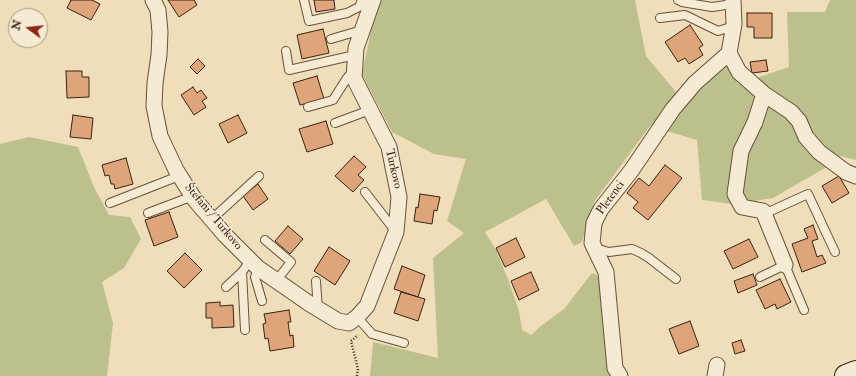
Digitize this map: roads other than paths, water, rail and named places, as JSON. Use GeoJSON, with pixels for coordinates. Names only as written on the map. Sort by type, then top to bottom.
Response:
{"type":"FeatureCollection","features":[{"type":"Feature","properties":{"kind":"main road"},"geometry":{"type":"LineString","coordinates":[[846,376],[856,372]]}},
{"type":"Feature","properties":{"kind":"street","name":"Štefani / Turkovo"},"geometry":{"type":"LineString","coordinates":[[152,0],[158,10],[160,32],[154,106],[160,136],[179,176],[193,196],[250,267],[276,281],[338,322],[349,323],[357,317]]}},
{"type":"Feature","properties":{"kind":"street","name":"Turkovo"},"geometry":{"type":"LineString","coordinates":[[357,317],[367,306],[396,232],[399,197],[388,147],[354,78],[356,48],[372,0]]}},
{"type":"Feature","properties":{"kind":"street"},"geometry":{"type":"LineString","coordinates":[[733,2],[734,26],[729,52],[739,72],[764,94],[792,112],[799,121],[806,138],[819,152],[846,172],[856,176]]}},
{"type":"Feature","properties":{"kind":"street","name":"Pletenci"},"geometry":{"type":"LineString","coordinates":[[620,376],[615,368],[606,272],[592,243],[594,223],[601,208],[631,171],[673,109],[695,83],[729,52]]}},
{"type":"Feature","properties":{"kind":"street"},"geometry":{"type":"LineString","coordinates":[[764,94],[755,122],[741,151],[735,194],[742,207],[763,211],[785,265]]}},
{"type":"Feature","properties":{"kind":"lane"},"geometry":{"type":"LineString","coordinates":[[304,0],[308,21],[347,13],[359,7],[362,0]]}},
{"type":"Feature","properties":{"kind":"lane"},"geometry":{"type":"LineString","coordinates":[[678,0],[712,7],[733,2]]}},
{"type":"Feature","properties":{"kind":"lane"},"geometry":{"type":"LineString","coordinates":[[660,18],[685,15],[718,31],[734,26]]}},
{"type":"Feature","properties":{"kind":"lane"},"geometry":{"type":"LineString","coordinates":[[331,38],[362,30]]}},
{"type":"Feature","properties":{"kind":"lane"},"geometry":{"type":"LineString","coordinates":[[286,50],[289,70],[355,62]]}},
{"type":"Feature","properties":{"kind":"lane"},"geometry":{"type":"LineString","coordinates":[[308,107],[333,100],[355,62]]}},
{"type":"Feature","properties":{"kind":"lane"},"geometry":{"type":"LineString","coordinates":[[335,123],[370,110]]}},
{"type":"Feature","properties":{"kind":"lane"},"geometry":{"type":"LineString","coordinates":[[110,204],[179,176]]}},
{"type":"Feature","properties":{"kind":"lane"},"geometry":{"type":"LineString","coordinates":[[212,220],[259,176]]}},
{"type":"Feature","properties":{"kind":"lane"},"geometry":{"type":"LineString","coordinates":[[365,192],[396,232]]}},
{"type":"Feature","properties":{"kind":"lane"},"geometry":{"type":"LineString","coordinates":[[764,214],[808,194],[835,252]]}},
{"type":"Feature","properties":{"kind":"lane"},"geometry":{"type":"LineString","coordinates":[[148,213],[193,196]]}},
{"type":"Feature","properties":{"kind":"lane"},"geometry":{"type":"LineString","coordinates":[[265,240],[292,262],[276,281]]}},
{"type":"Feature","properties":{"kind":"lane"},"geometry":{"type":"LineString","coordinates":[[594,248],[608,252],[632,249],[649,258],[676,279]]}},
{"type":"Feature","properties":{"kind":"lane"},"geometry":{"type":"LineString","coordinates":[[760,277],[785,265],[804,310]]}},
{"type":"Feature","properties":{"kind":"lane"},"geometry":{"type":"LineString","coordinates":[[226,287],[250,267]]}},
{"type":"Feature","properties":{"kind":"lane"},"geometry":{"type":"LineString","coordinates":[[250,267],[255,277],[262,301]]}},
{"type":"Feature","properties":{"kind":"lane"},"geometry":{"type":"LineString","coordinates":[[245,330],[250,267]]}},
{"type":"Feature","properties":{"kind":"lane"},"geometry":{"type":"LineString","coordinates":[[316,281],[318,310]]}},
{"type":"Feature","properties":{"kind":"lane"},"geometry":{"type":"LineString","coordinates":[[357,317],[372,334],[404,343]]}}]}
